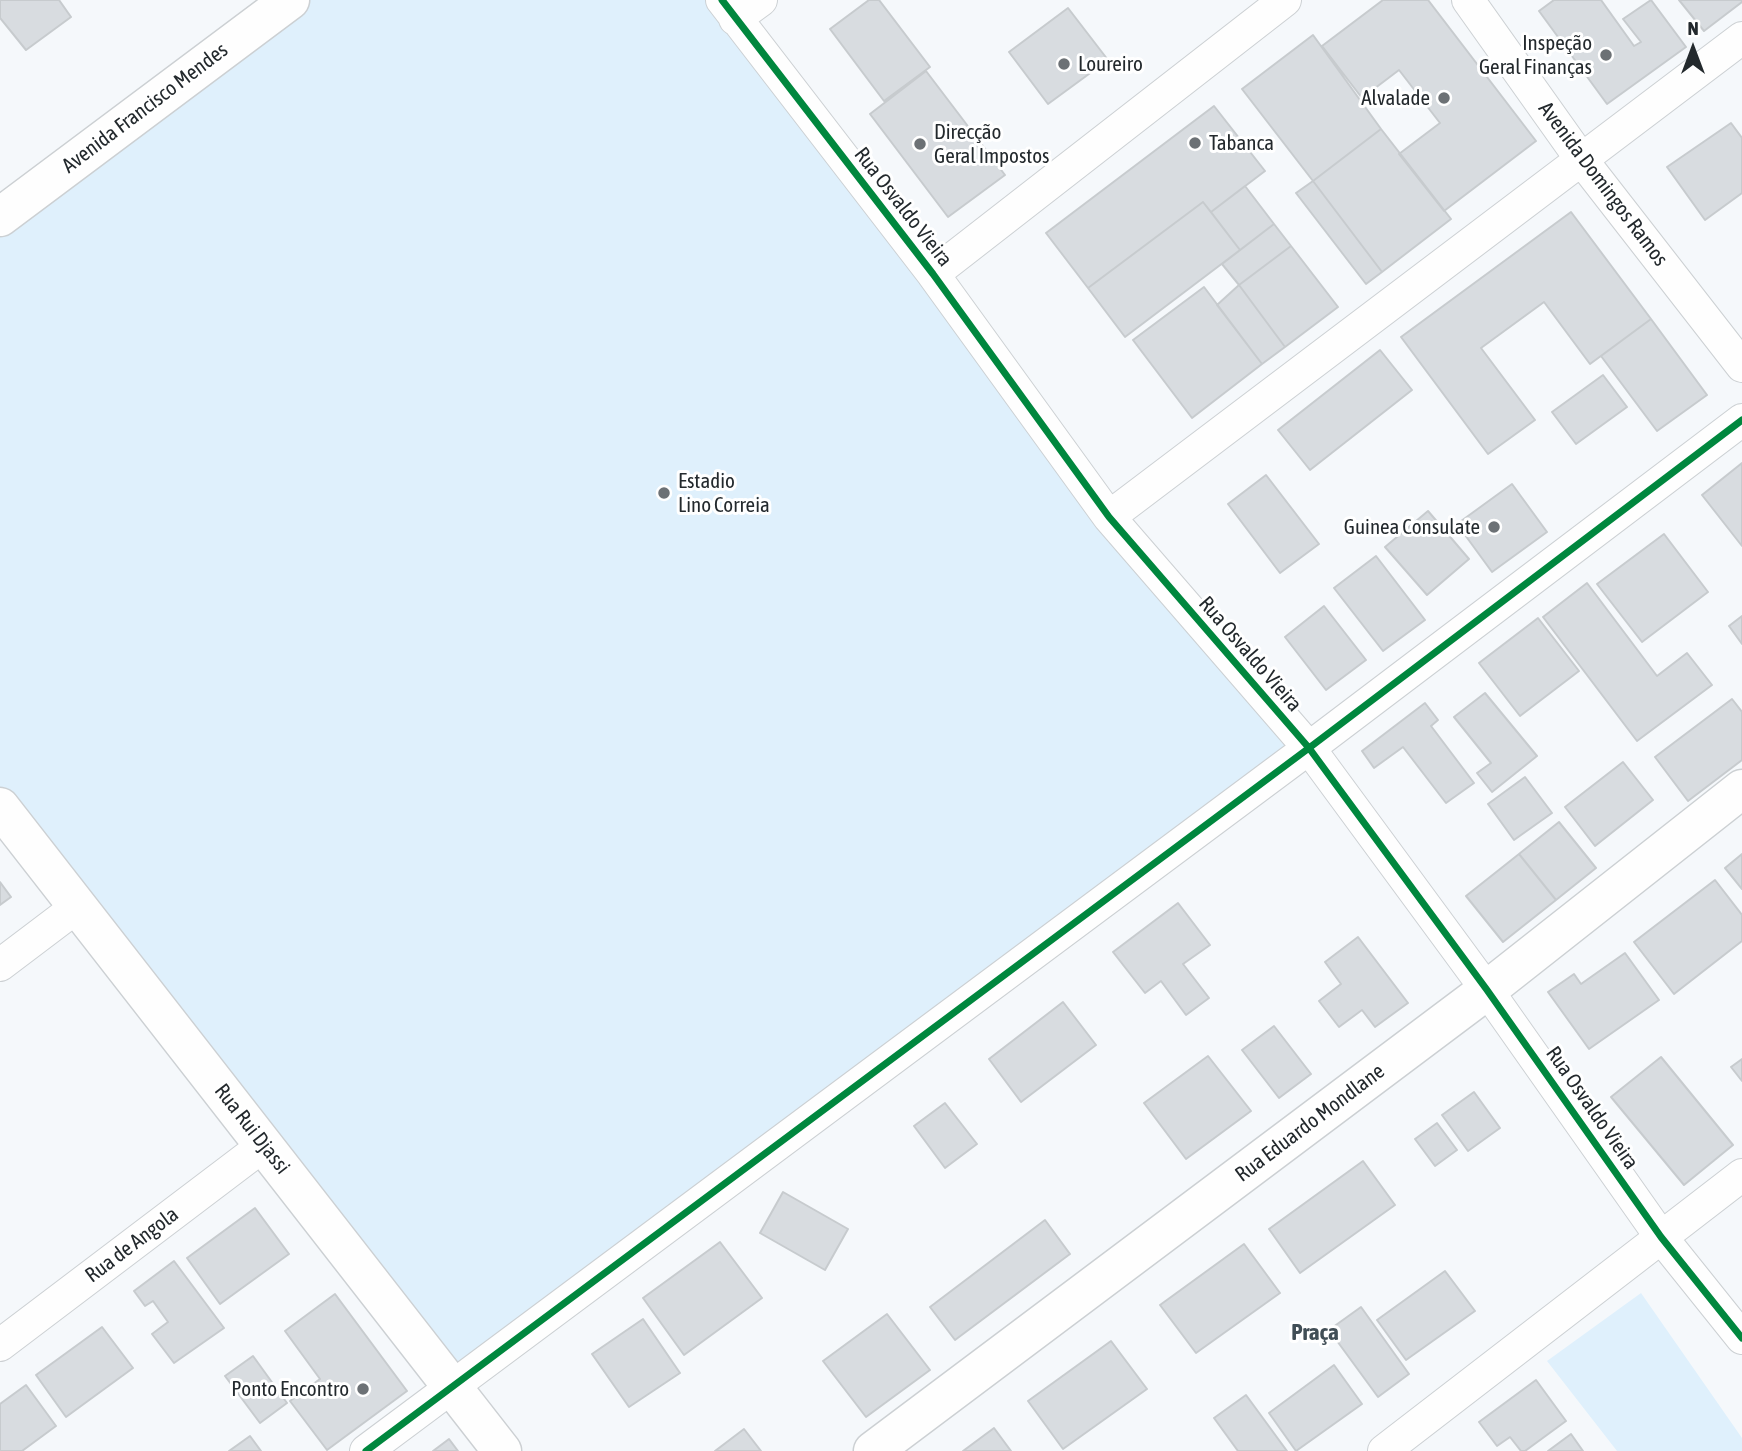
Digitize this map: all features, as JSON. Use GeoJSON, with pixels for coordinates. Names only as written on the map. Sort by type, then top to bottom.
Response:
{"type":"FeatureCollection","features":[{"type":"Feature","properties":{"kind":"street","name":"Avenida Francisco Mendes"},"geometry":{"type":"LineString","coordinates":[[0,217],[290,0]]}},
{"type":"Feature","properties":{"kind":"street"},"geometry":{"type":"LineString","coordinates":[[729,9],[761,0]]}},
{"type":"Feature","properties":{"kind":"street"},"geometry":{"type":"LineString","coordinates":[[933,274],[1285,0]]}},
{"type":"Feature","properties":{"kind":"street","name":"Avenida Domingos Ramos"},"geometry":{"type":"LineString","coordinates":[[1468,0],[1581,159],[1742,366]]}},
{"type":"Feature","properties":{"kind":"street","name":"Rua Osvaldo Vieira"},"geometry":{"type":"LineString","coordinates":[[729,9],[933,274],[1109,517],[1309,748],[1487,990],[1661,1237],[1742,1338]]}},
{"type":"Feature","properties":{"kind":"street"},"geometry":{"type":"LineString","coordinates":[[1109,517],[1742,38]]}},
{"type":"Feature","properties":{"kind":"street"},"geometry":{"type":"LineString","coordinates":[[366,1451],[1309,748],[1742,420]]}},
{"type":"Feature","properties":{"kind":"street","name":"Rua Eduardo Mondlane"},"geometry":{"type":"LineString","coordinates":[[873,1451],[1487,990],[1742,789]]}},
{"type":"Feature","properties":{"kind":"street","name":"Rua Rui Djassi"},"geometry":{"type":"LineString","coordinates":[[0,807],[502,1451]]}},
{"type":"Feature","properties":{"kind":"street"},"geometry":{"type":"LineString","coordinates":[[0,965],[78,906]]}},
{"type":"Feature","properties":{"kind":"street","name":"Rua de Angola"},"geometry":{"type":"LineString","coordinates":[[0,1345],[264,1145]]}},
{"type":"Feature","properties":{"kind":"street"},"geometry":{"type":"LineString","coordinates":[[1384,1451],[1742,1175]]}},
{"type":"Feature","properties":{"kind":"shaded area"},"geometry":{"type":"Polygon","coordinates":[[[293,0],[734,0],[1301,748],[453,1386],[0,807],[0,221],[293,0]]]}},
{"type":"Feature","properties":{"kind":"shaded area"},"geometry":{"type":"Polygon","coordinates":[[[1641,1293],[1742,1438],[1742,1451],[1617,1451],[1547,1361],[1641,1293]]]}},
{"type":"Feature","properties":{"kind":"building"},"geometry":{"type":"Polygon","coordinates":[[[0,0],[59,0],[71,17],[26,50],[0,18],[0,0]]]}},
{"type":"Feature","properties":{"kind":"building"},"geometry":{"type":"Polygon","coordinates":[[[869,0],[879,0],[930,67],[884,101],[830,29],[869,0]]]}},
{"type":"Feature","properties":{"kind":"building"},"geometry":{"type":"Polygon","coordinates":[[[1383,0],[1428,0],[1536,141],[1444,211],[1399,154],[1440,123],[1399,70],[1362,98],[1322,46],[1383,0]]]}},
{"type":"Feature","properties":{"kind":"building"},"geometry":{"type":"Polygon","coordinates":[[[1554,0],[1601,0],[1634,46],[1641,42],[1623,19],[1651,0],[1686,47],[1607,104],[1539,11],[1554,0]]]}},
{"type":"Feature","properties":{"kind":"building"},"geometry":{"type":"Polygon","coordinates":[[[1679,0],[1742,0],[1742,2],[1704,31],[1679,0]]]}},
{"type":"Feature","properties":{"kind":"building"},"geometry":{"type":"Polygon","coordinates":[[[1068,8],[1108,60],[1048,104],[1009,52],[1068,8]]]}},
{"type":"Feature","properties":{"kind":"building"},"geometry":{"type":"Polygon","coordinates":[[[1313,35],[1381,129],[1313,181],[1242,89],[1313,35]]]}},
{"type":"Feature","properties":{"kind":"building"},"geometry":{"type":"Polygon","coordinates":[[[926,71],[1005,175],[948,217],[870,114],[926,71]]]}},
{"type":"Feature","properties":{"kind":"building"},"geometry":{"type":"Polygon","coordinates":[[[1214,106],[1265,171],[1211,212],[1203,202],[1088,288],[1046,233],[1214,106]]]}},
{"type":"Feature","properties":{"kind":"building"},"geometry":{"type":"Polygon","coordinates":[[[1731,123],[1742,138],[1742,193],[1705,220],[1667,167],[1731,123]]]}},
{"type":"Feature","properties":{"kind":"building"},"geometry":{"type":"Polygon","coordinates":[[[1381,129],[1451,219],[1382,272],[1313,181],[1381,129]]]}},
{"type":"Feature","properties":{"kind":"building"},"geometry":{"type":"Polygon","coordinates":[[[1313,181],[1382,272],[1366,284],[1296,193],[1313,181]]]}},
{"type":"Feature","properties":{"kind":"building"},"geometry":{"type":"Polygon","coordinates":[[[1245,186],[1274,224],[1240,250],[1211,212],[1245,186]]]}},
{"type":"Feature","properties":{"kind":"building"},"geometry":{"type":"Polygon","coordinates":[[[1203,202],[1240,250],[1125,337],[1088,288],[1203,202]]]}},
{"type":"Feature","properties":{"kind":"building"},"geometry":{"type":"Polygon","coordinates":[[[1571,212],[1651,319],[1590,364],[1544,302],[1481,348],[1535,420],[1488,454],[1401,337],[1571,212]]]}},
{"type":"Feature","properties":{"kind":"building"},"geometry":{"type":"Polygon","coordinates":[[[1274,224],[1291,246],[1239,285],[1222,264],[1274,224]]]}},
{"type":"Feature","properties":{"kind":"building"},"geometry":{"type":"Polygon","coordinates":[[[1291,246],[1338,307],[1285,347],[1239,285],[1291,246]]]}},
{"type":"Feature","properties":{"kind":"building"},"geometry":{"type":"Polygon","coordinates":[[[1239,285],[1285,347],[1262,364],[1217,305],[1239,285]]]}},
{"type":"Feature","properties":{"kind":"building"},"geometry":{"type":"Polygon","coordinates":[[[1204,287],[1262,364],[1192,418],[1133,340],[1204,287]]]}},
{"type":"Feature","properties":{"kind":"building"},"geometry":{"type":"Polygon","coordinates":[[[1651,319],[1707,395],[1657,431],[1601,356],[1651,319]]]}},
{"type":"Feature","properties":{"kind":"building"},"geometry":{"type":"Polygon","coordinates":[[[1380,350],[1412,390],[1310,470],[1278,430],[1380,350]]]}},
{"type":"Feature","properties":{"kind":"building"},"geometry":{"type":"Polygon","coordinates":[[[1603,375],[1627,407],[1576,444],[1552,412],[1603,375]]]}},
{"type":"Feature","properties":{"kind":"building"},"geometry":{"type":"Polygon","coordinates":[[[1742,463],[1742,546],[1702,495],[1742,463]]]}},
{"type":"Feature","properties":{"kind":"building"},"geometry":{"type":"Polygon","coordinates":[[[1266,475],[1319,544],[1280,573],[1228,504],[1266,475]]]}},
{"type":"Feature","properties":{"kind":"building"},"geometry":{"type":"Polygon","coordinates":[[[1512,484],[1547,532],[1492,572],[1457,524],[1512,484]]]}},
{"type":"Feature","properties":{"kind":"building"},"geometry":{"type":"Polygon","coordinates":[[[1428,511],[1469,559],[1427,595],[1385,547],[1428,511]]]}},
{"type":"Feature","properties":{"kind":"building"},"geometry":{"type":"Polygon","coordinates":[[[1664,534],[1708,592],[1642,642],[1597,584],[1664,534]]]}},
{"type":"Feature","properties":{"kind":"building"},"geometry":{"type":"Polygon","coordinates":[[[1376,556],[1425,620],[1383,651],[1334,588],[1376,556]]]}},
{"type":"Feature","properties":{"kind":"building"},"geometry":{"type":"Polygon","coordinates":[[[1587,583],[1657,676],[1687,653],[1712,685],[1637,741],[1543,617],[1587,583]]]}},
{"type":"Feature","properties":{"kind":"building"},"geometry":{"type":"Polygon","coordinates":[[[1324,606],[1366,660],[1326,690],[1285,637],[1324,606]]]}},
{"type":"Feature","properties":{"kind":"building"},"geometry":{"type":"Polygon","coordinates":[[[1742,616],[1742,644],[1729,626],[1742,616]]]}},
{"type":"Feature","properties":{"kind":"building"},"geometry":{"type":"Polygon","coordinates":[[[1538,618],[1579,671],[1520,716],[1479,663],[1538,618]]]}},
{"type":"Feature","properties":{"kind":"building"},"geometry":{"type":"Polygon","coordinates":[[[1485,693],[1537,756],[1492,792],[1477,773],[1491,763],[1454,717],[1485,693]]]}},
{"type":"Feature","properties":{"kind":"building"},"geometry":{"type":"Polygon","coordinates":[[[1732,699],[1742,712],[1742,760],[1688,801],[1655,757],[1732,699]]]}},
{"type":"Feature","properties":{"kind":"building"},"geometry":{"type":"Polygon","coordinates":[[[1425,703],[1438,720],[1431,726],[1474,783],[1446,803],[1403,747],[1374,768],[1362,751],[1425,703]]]}},
{"type":"Feature","properties":{"kind":"building"},"geometry":{"type":"Polygon","coordinates":[[[1623,762],[1653,800],[1595,846],[1565,807],[1623,762]]]}},
{"type":"Feature","properties":{"kind":"building"},"geometry":{"type":"Polygon","coordinates":[[[1525,777],[1552,813],[1514,840],[1488,804],[1525,777]]]}},
{"type":"Feature","properties":{"kind":"building"},"geometry":{"type":"Polygon","coordinates":[[[1559,822],[1596,868],[1556,900],[1519,854],[1559,822]]]}},
{"type":"Feature","properties":{"kind":"building"},"geometry":{"type":"Polygon","coordinates":[[[1519,854],[1556,900],[1503,942],[1466,896],[1519,854]]]}},
{"type":"Feature","properties":{"kind":"building"},"geometry":{"type":"Polygon","coordinates":[[[1742,854],[1742,889],[1725,868],[1742,854]]]}},
{"type":"Feature","properties":{"kind":"building"},"geometry":{"type":"Polygon","coordinates":[[[1715,880],[1742,915],[1742,941],[1674,994],[1634,942],[1715,880]]]}},
{"type":"Feature","properties":{"kind":"building"},"geometry":{"type":"Polygon","coordinates":[[[0,882],[11,897],[0,905],[0,882]]]}},
{"type":"Feature","properties":{"kind":"building"},"geometry":{"type":"Polygon","coordinates":[[[1178,903],[1210,945],[1183,964],[1209,998],[1186,1015],[1161,981],[1145,993],[1113,952],[1178,903]]]}},
{"type":"Feature","properties":{"kind":"building"},"geometry":{"type":"Polygon","coordinates":[[[1358,937],[1408,1003],[1375,1027],[1362,1010],[1339,1027],[1319,1001],[1341,984],[1325,962],[1358,937]]]}},
{"type":"Feature","properties":{"kind":"building"},"geometry":{"type":"Polygon","coordinates":[[[1625,953],[1659,1000],[1589,1049],[1548,992],[1574,974],[1581,984],[1625,953]]]}},
{"type":"Feature","properties":{"kind":"building"},"geometry":{"type":"Polygon","coordinates":[[[1063,1002],[1096,1045],[1021,1102],[989,1059],[1063,1002]]]}},
{"type":"Feature","properties":{"kind":"building"},"geometry":{"type":"Polygon","coordinates":[[[1274,1026],[1311,1074],[1279,1098],[1242,1050],[1274,1026]]]}},
{"type":"Feature","properties":{"kind":"building"},"geometry":{"type":"Polygon","coordinates":[[[1208,1056],[1251,1111],[1186,1159],[1144,1103],[1208,1056]]]}},
{"type":"Feature","properties":{"kind":"building"},"geometry":{"type":"Polygon","coordinates":[[[1661,1057],[1733,1145],[1684,1185],[1611,1097],[1661,1057]]]}},
{"type":"Feature","properties":{"kind":"building"},"geometry":{"type":"Polygon","coordinates":[[[1742,1059],[1742,1081],[1731,1067],[1742,1059]]]}},
{"type":"Feature","properties":{"kind":"building"},"geometry":{"type":"Polygon","coordinates":[[[1474,1092],[1500,1128],[1468,1151],[1442,1115],[1474,1092]]]}},
{"type":"Feature","properties":{"kind":"building"},"geometry":{"type":"Polygon","coordinates":[[[945,1103],[977,1144],[945,1168],[914,1126],[945,1103]]]}},
{"type":"Feature","properties":{"kind":"building"},"geometry":{"type":"Polygon","coordinates":[[[1437,1123],[1457,1150],[1435,1166],[1415,1139],[1437,1123]]]}},
{"type":"Feature","properties":{"kind":"building"},"geometry":{"type":"Polygon","coordinates":[[[1363,1161],[1395,1205],[1300,1273],[1269,1229],[1363,1161]]]}},
{"type":"Feature","properties":{"kind":"building"},"geometry":{"type":"Polygon","coordinates":[[[783,1192],[848,1229],[825,1270],[760,1233],[783,1192]]]}},
{"type":"Feature","properties":{"kind":"building"},"geometry":{"type":"Polygon","coordinates":[[[255,1208],[289,1254],[220,1304],[187,1258],[255,1208]]]}},
{"type":"Feature","properties":{"kind":"building"},"geometry":{"type":"Polygon","coordinates":[[[1045,1220],[1070,1254],[955,1340],[930,1307],[1045,1220]]]}},
{"type":"Feature","properties":{"kind":"building"},"geometry":{"type":"Polygon","coordinates":[[[720,1242],[762,1298],[684,1355],[643,1298],[720,1242]]]}},
{"type":"Feature","properties":{"kind":"building"},"geometry":{"type":"Polygon","coordinates":[[[1244,1244],[1280,1293],[1196,1353],[1160,1305],[1244,1244]]]}},
{"type":"Feature","properties":{"kind":"building"},"geometry":{"type":"Polygon","coordinates":[[[174,1261],[224,1328],[174,1363],[152,1334],[168,1322],[153,1301],[145,1306],[134,1291],[174,1261]]]}},
{"type":"Feature","properties":{"kind":"building"},"geometry":{"type":"Polygon","coordinates":[[[1445,1271],[1475,1311],[1406,1360],[1377,1320],[1445,1271]]]}},
{"type":"Feature","properties":{"kind":"building"},"geometry":{"type":"Polygon","coordinates":[[[335,1294],[407,1391],[327,1450],[290,1401],[320,1379],[285,1331],[335,1294]]]}},
{"type":"Feature","properties":{"kind":"building"},"geometry":{"type":"Polygon","coordinates":[[[1361,1307],[1409,1374],[1378,1397],[1329,1330],[1361,1307]]]}},
{"type":"Feature","properties":{"kind":"building"},"geometry":{"type":"Polygon","coordinates":[[[887,1314],[930,1370],[866,1417],[823,1361],[887,1314]]]}},
{"type":"Feature","properties":{"kind":"building"},"geometry":{"type":"Polygon","coordinates":[[[643,1319],[680,1373],[629,1407],[592,1354],[643,1319]]]}},
{"type":"Feature","properties":{"kind":"building"},"geometry":{"type":"Polygon","coordinates":[[[102,1327],[133,1368],[66,1417],[36,1375],[102,1327]]]}},
{"type":"Feature","properties":{"kind":"building"},"geometry":{"type":"Polygon","coordinates":[[[1111,1341],[1147,1389],[1063,1449],[1028,1401],[1111,1341]]]}},
{"type":"Feature","properties":{"kind":"building"},"geometry":{"type":"Polygon","coordinates":[[[253,1356],[287,1403],[260,1423],[225,1376],[253,1356]]]}},
{"type":"Feature","properties":{"kind":"building"},"geometry":{"type":"Polygon","coordinates":[[[1334,1365],[1362,1404],[1296,1451],[1269,1413],[1334,1365]]]}},
{"type":"Feature","properties":{"kind":"building"},"geometry":{"type":"Polygon","coordinates":[[[1536,1380],[1566,1421],[1525,1451],[1521,1451],[1510,1437],[1497,1446],[1479,1422],[1536,1380]]]}},
{"type":"Feature","properties":{"kind":"building"},"geometry":{"type":"Polygon","coordinates":[[[26,1385],[56,1426],[22,1451],[0,1451],[0,1404],[26,1385]]]}},
{"type":"Feature","properties":{"kind":"building"},"geometry":{"type":"Polygon","coordinates":[[[1246,1395],[1287,1451],[1238,1451],[1214,1418],[1246,1395]]]}},
{"type":"Feature","properties":{"kind":"building"},"geometry":{"type":"Polygon","coordinates":[[[994,1428],[1011,1451],[963,1451],[994,1428]]]}},
{"type":"Feature","properties":{"kind":"building"},"geometry":{"type":"Polygon","coordinates":[[[744,1429],[761,1451],[715,1451],[744,1429]]]}},
{"type":"Feature","properties":{"kind":"building"},"geometry":{"type":"Polygon","coordinates":[[[1571,1434],[1583,1451],[1548,1451],[1571,1434]]]}},
{"type":"Feature","properties":{"kind":"building"},"geometry":{"type":"Polygon","coordinates":[[[250,1436],[261,1451],[229,1451],[250,1436]]]}},
{"type":"Feature","properties":{"kind":"building"},"geometry":{"type":"Polygon","coordinates":[[[449,1439],[458,1451],[433,1451],[449,1439]]]}},
{"type":"Feature","properties":{"kind":"cycle path"},"geometry":{"type":"LineString","coordinates":[[722,0],[933,274],[1109,517],[1309,748],[1487,990],[1661,1237],[1742,1338]]}},
{"type":"Feature","properties":{"kind":"cycle path"},"geometry":{"type":"LineString","coordinates":[[366,1451],[1309,748],[1742,420]]}},
{"type":"Feature","properties":{"kind":"place","name":"Inspeção Geral Finanças"},"geometry":{"type":"Point","coordinates":[1606,55]}},
{"type":"Feature","properties":{"kind":"place","name":"Loureiro"},"geometry":{"type":"Point","coordinates":[1064,64]}},
{"type":"Feature","properties":{"kind":"place","name":"Alvalade"},"geometry":{"type":"Point","coordinates":[1444,98]}},
{"type":"Feature","properties":{"kind":"place","name":"Tabanca"},"geometry":{"type":"Point","coordinates":[1195,143]}},
{"type":"Feature","properties":{"kind":"place","name":"Direcção Geral Impostos"},"geometry":{"type":"Point","coordinates":[920,144]}},
{"type":"Feature","properties":{"kind":"place","name":"Estadio Lino Correia"},"geometry":{"type":"Point","coordinates":[664,493]}},
{"type":"Feature","properties":{"kind":"place","name":"Guinea Consulate"},"geometry":{"type":"Point","coordinates":[1494,527]}},
{"type":"Feature","properties":{"kind":"place","name":"Ponto Encontro"},"geometry":{"type":"Point","coordinates":[363,1389]}},
{"type":"Feature","properties":{"kind":"district","name":"Praça"},"geometry":{"type":"Point","coordinates":[1315,1333]}}]}
